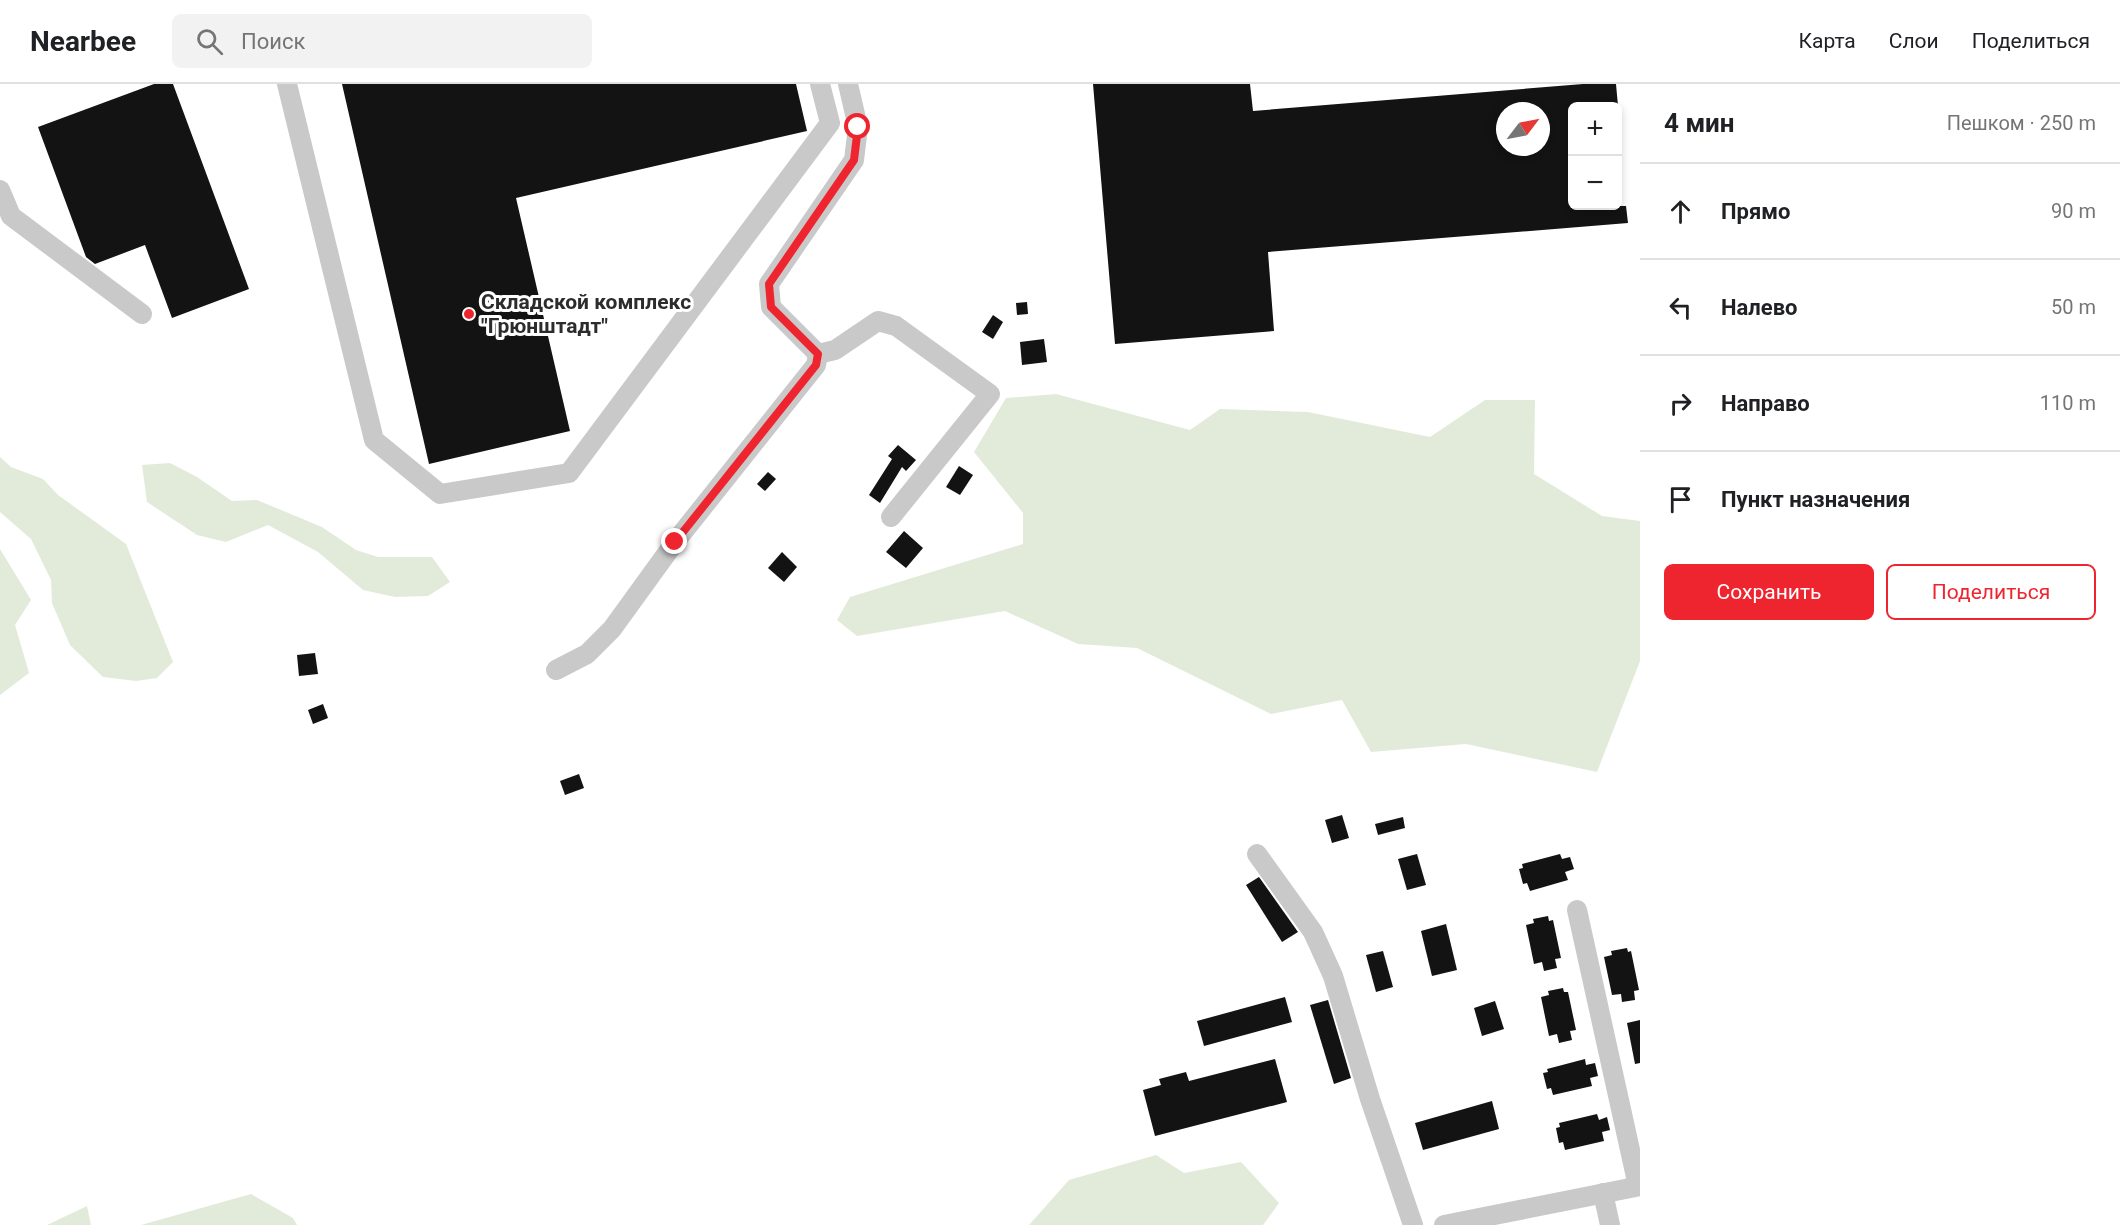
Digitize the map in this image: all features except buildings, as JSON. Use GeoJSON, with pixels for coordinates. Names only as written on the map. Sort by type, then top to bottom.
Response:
{"type":"FeatureCollection","features":[{"type":"Feature","properties":{"kind":"street"},"geometry":{"type":"LineString","coordinates":[[287,84],[374,440],[440,494],[569,473],[830,123],[820,84]]}},
{"type":"Feature","properties":{"kind":"street"},"geometry":{"type":"LineString","coordinates":[[818,354],[771,307],[769,284],[854,160],[858,127],[848,84]]}},
{"type":"Feature","properties":{"kind":"street"},"geometry":{"type":"LineString","coordinates":[[0,190],[11,216],[142,314]]}},
{"type":"Feature","properties":{"kind":"street"},"geometry":{"type":"LineString","coordinates":[[818,354],[836,350],[878,321],[896,326],[990,394],[891,517]]}},
{"type":"Feature","properties":{"kind":"street"},"geometry":{"type":"LineString","coordinates":[[555,670],[587,654],[612,629],[675,542],[816,365],[818,354]]}},
{"type":"Feature","properties":{"kind":"street"},"geometry":{"type":"LineString","coordinates":[[1257,854],[1313,932],[1333,976],[1370,1099],[1413,1225]]}},
{"type":"Feature","properties":{"kind":"street"},"geometry":{"type":"LineString","coordinates":[[1444,1225],[1639,1186],[1577,910]]}},
{"type":"Feature","properties":{"kind":"street"},"geometry":{"type":"LineString","coordinates":[[1603,1193],[1610,1225]]}},
{"type":"Feature","properties":{"kind":"green space"},"geometry":{"type":"Polygon","coordinates":[[[1056,394],[1190,430],[1220,409],[1308,412],[1430,437],[1485,400],[1535,400],[1534,474],[1602,516],[1640,521],[1640,661],[1597,772],[1466,744],[1371,752],[1342,700],[1271,714],[1137,648],[1078,644],[1005,611],[857,636],[837,620],[850,597],[1023,544],[1023,513],[974,452],[1006,398],[1056,394]]]}},
{"type":"Feature","properties":{"kind":"green space"},"geometry":{"type":"Polygon","coordinates":[[[0,457],[11,467],[43,479],[58,495],[126,544],[173,662],[157,678],[136,681],[103,677],[70,645],[52,603],[51,580],[31,539],[0,512],[0,457]]]}},
{"type":"Feature","properties":{"kind":"green space"},"geometry":{"type":"Polygon","coordinates":[[[170,463],[197,477],[232,501],[257,500],[322,527],[356,550],[378,557],[432,557],[450,582],[428,596],[395,597],[363,590],[318,552],[268,525],[226,542],[197,535],[147,502],[142,465],[170,463]]]}},
{"type":"Feature","properties":{"kind":"green space"},"geometry":{"type":"Polygon","coordinates":[[[0,549],[31,600],[15,625],[29,673],[0,695],[0,549]]]}},
{"type":"Feature","properties":{"kind":"green space"},"geometry":{"type":"Polygon","coordinates":[[[1156,1155],[1184,1173],[1241,1162],[1279,1203],[1263,1225],[1029,1225],[1069,1180],[1156,1155]]]}},
{"type":"Feature","properties":{"kind":"green space"},"geometry":{"type":"Polygon","coordinates":[[[251,1194],[293,1218],[297,1225],[141,1225],[251,1194]]]}},
{"type":"Feature","properties":{"kind":"green space"},"geometry":{"type":"Polygon","coordinates":[[[87,1206],[91,1225],[47,1225],[87,1206]]]}},
{"type":"Feature","properties":{"kind":"place","name":"Складской комплекс \"Грюнштадт\""},"geometry":{"type":"Point","coordinates":[469,314]}},
{"type":"Feature","properties":{"kind":"route"},"geometry":{"type":"LineString","coordinates":[[675,542],[816,365],[818,354],[771,307],[769,284],[854,160],[858,127]]}}]}
